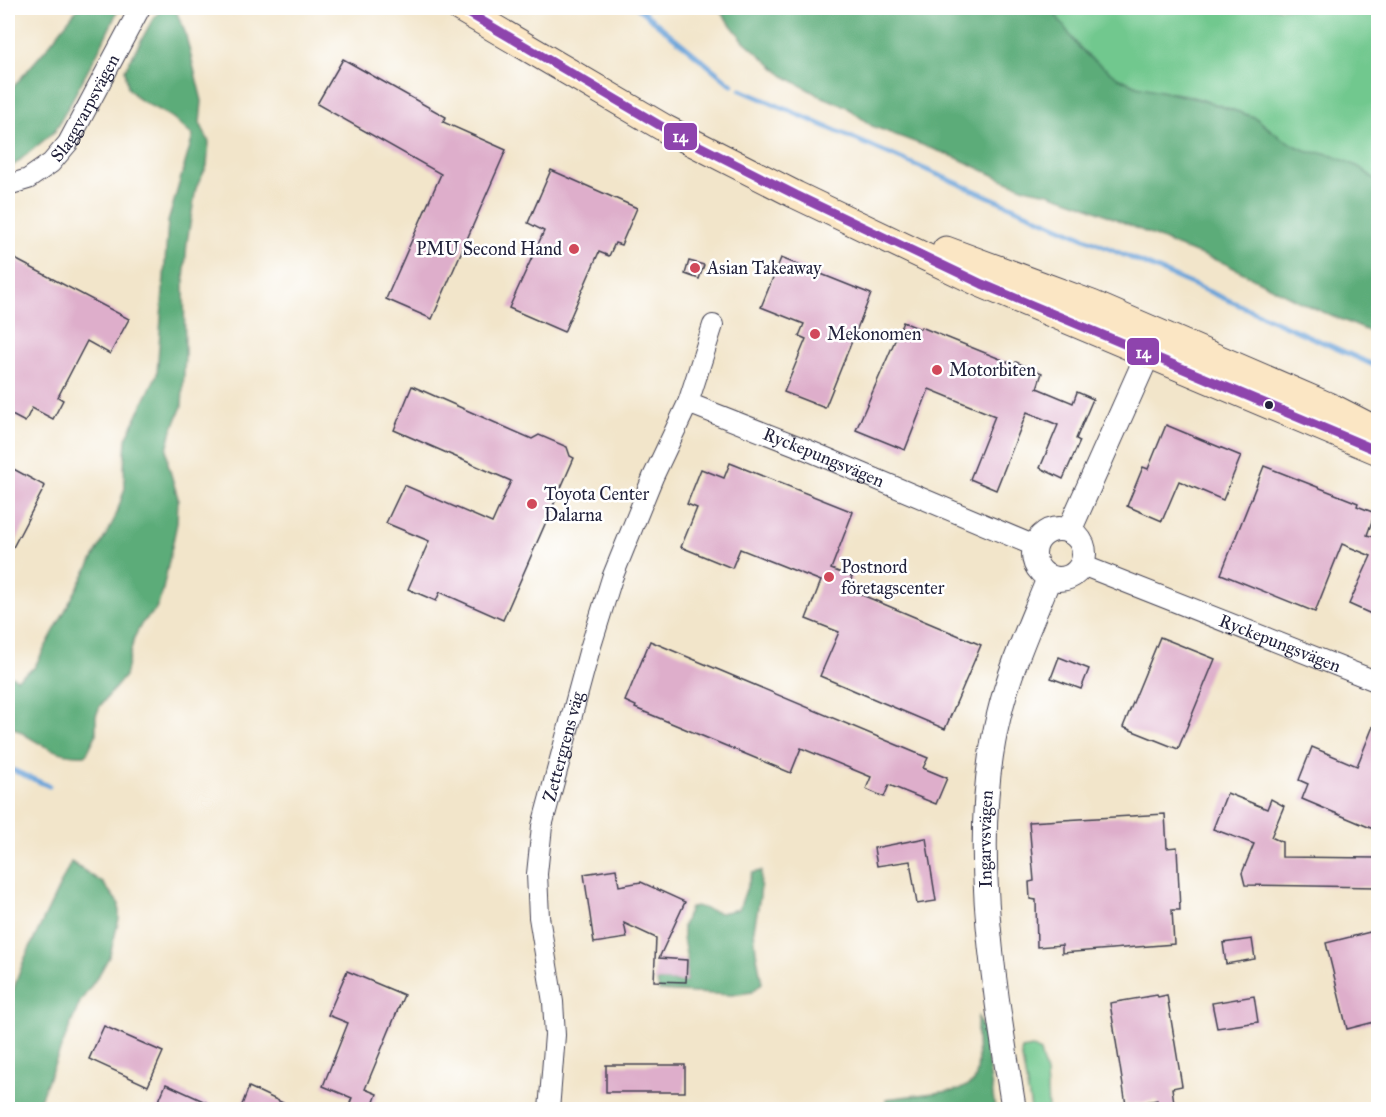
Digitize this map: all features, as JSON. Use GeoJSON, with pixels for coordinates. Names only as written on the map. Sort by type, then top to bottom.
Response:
{"type":"FeatureCollection","features":[{"type":"Feature","properties":{"kind":"main road"},"geometry":{"type":"LineString","coordinates":[[460,8],[666,129],[795,195],[982,284],[1335,409],[1378,431]]}},
{"type":"Feature","properties":{"kind":"main road"},"geometry":{"type":"LineString","coordinates":[[1153,343],[1310,423],[1378,451]]}},
{"type":"Feature","properties":{"kind":"street","name":"Slaggvarpsvägen"},"geometry":{"type":"LineString","coordinates":[[8,185],[28,179],[51,162],[68,143],[140,8]]}},
{"type":"Feature","properties":{"kind":"street"},"geometry":{"type":"LineString","coordinates":[[688,403],[713,325]]}},
{"type":"Feature","properties":{"kind":"street"},"geometry":{"type":"LineString","coordinates":[[1069,531],[1153,343]]}},
{"type":"Feature","properties":{"kind":"street","name":"Ryckepungsvägen"},"geometry":{"type":"LineString","coordinates":[[688,403],[805,449],[1035,546]]}},
{"type":"Feature","properties":{"kind":"street","name":"Zettergrens väg"},"geometry":{"type":"LineString","coordinates":[[549,1110],[555,1035],[553,1002],[539,917],[537,874],[542,826],[557,762],[598,619],[653,477],[688,403]]}},
{"type":"Feature","properties":{"kind":"street"},"geometry":{"type":"LineString","coordinates":[[1061,529],[1069,531],[1078,538],[1084,548],[1082,565],[1078,571],[1065,579],[1049,578],[1039,570],[1036,564],[1035,546],[1045,533],[1061,529]]}},
{"type":"Feature","properties":{"kind":"street","name":"Ryckepungsvägen"},"geometry":{"type":"LineString","coordinates":[[1082,565],[1378,682]]}},
{"type":"Feature","properties":{"kind":"street","name":"Ingarvsvägen"},"geometry":{"type":"LineString","coordinates":[[1014,1110],[989,937],[986,839],[988,783],[993,744],[1009,680],[1049,578]]}},
{"type":"Feature","properties":{"kind":"green space"},"geometry":{"type":"Polygon","coordinates":[[[78,8],[119,8],[55,131],[8,170],[8,93],[78,8]]]}},
{"type":"Feature","properties":{"kind":"green space"},"geometry":{"type":"Polygon","coordinates":[[[164,8],[176,11],[185,32],[202,101],[200,123],[209,142],[207,166],[196,188],[187,242],[184,280],[185,354],[182,406],[167,450],[168,464],[178,498],[177,523],[162,594],[155,611],[142,623],[134,638],[125,676],[100,706],[96,716],[96,735],[86,755],[65,754],[35,741],[8,724],[8,674],[17,679],[34,668],[115,518],[125,488],[126,439],[157,374],[168,222],[193,136],[173,118],[138,99],[128,88],[125,70],[154,17],[164,8]]]}},
{"type":"Feature","properties":{"kind":"green space"},"geometry":{"type":"Polygon","coordinates":[[[717,8],[1051,8],[1077,45],[1089,57],[1119,78],[1137,86],[1198,99],[1254,117],[1294,145],[1309,152],[1325,153],[1359,167],[1378,182],[1378,335],[1302,303],[1224,263],[1179,247],[1084,205],[1049,193],[1028,189],[957,158],[872,126],[845,106],[818,95],[784,76],[744,41],[717,8]]]}},
{"type":"Feature","properties":{"kind":"green space"},"geometry":{"type":"Polygon","coordinates":[[[1051,8],[1378,8],[1378,182],[1362,170],[1345,162],[1309,152],[1286,142],[1251,116],[1211,102],[1137,86],[1123,80],[1098,65],[1087,55],[1067,33],[1051,8]]]}},
{"type":"Feature","properties":{"kind":"green space"},"geometry":{"type":"Polygon","coordinates":[[[71,862],[103,883],[119,904],[119,919],[110,955],[80,1002],[36,1109],[8,1109],[8,1004],[24,960],[71,862]]]}},
{"type":"Feature","properties":{"kind":"green space"},"geometry":{"type":"Polygon","coordinates":[[[761,871],[760,896],[754,929],[762,983],[752,992],[732,995],[659,991],[657,981],[686,982],[687,960],[683,926],[690,908],[696,906],[720,913],[739,909],[752,873],[761,871]]]}},
{"type":"Feature","properties":{"kind":"green space"},"geometry":{"type":"Polygon","coordinates":[[[978,1017],[983,1029],[995,1109],[966,1109],[924,1101],[886,1104],[886,1099],[959,1090],[974,1082],[977,1067],[978,1017]]]}},
{"type":"Feature","properties":{"kind":"green space"},"geometry":{"type":"Polygon","coordinates":[[[1032,1047],[1040,1052],[1046,1074],[1048,1109],[1031,1109],[1021,1053],[1022,1049],[1032,1047]]]}},
{"type":"Feature","properties":{"kind":"building"},"geometry":{"type":"Polygon","coordinates":[[[343,59],[446,117],[443,122],[506,150],[432,319],[386,299],[441,174],[317,104],[343,59]]]}},
{"type":"Feature","properties":{"kind":"building","name":"PMU Second Hand"},"geometry":{"type":"Polygon","coordinates":[[[551,170],[637,208],[621,245],[615,243],[609,256],[599,252],[564,332],[509,308],[544,231],[528,223],[551,170]]]}},
{"type":"Feature","properties":{"kind":"building"},"geometry":{"type":"Polygon","coordinates":[[[781,258],[871,294],[825,408],[784,392],[806,339],[799,336],[804,324],[761,307],[781,258]]]}},
{"type":"Feature","properties":{"kind":"building"},"geometry":{"type":"Polygon","coordinates":[[[15,259],[129,319],[110,354],[87,341],[58,397],[63,400],[53,419],[32,408],[25,422],[8,413],[8,275],[15,259]]]}},
{"type":"Feature","properties":{"kind":"building","name":"Asian Takeaway"},"geometry":{"type":"Polygon","coordinates":[[[689,261],[704,265],[699,279],[685,274],[689,261]]]}},
{"type":"Feature","properties":{"kind":"building"},"geometry":{"type":"Polygon","coordinates":[[[903,322],[1042,373],[1037,388],[1073,403],[1077,392],[1093,399],[1076,439],[1080,441],[1063,479],[1040,468],[1058,425],[1027,412],[996,490],[970,479],[995,416],[929,389],[905,450],[856,430],[903,322]]]}},
{"type":"Feature","properties":{"kind":"building"},"geometry":{"type":"Polygon","coordinates":[[[412,386],[532,439],[539,435],[567,447],[570,456],[574,458],[503,620],[440,592],[436,601],[408,589],[429,541],[386,523],[404,485],[492,523],[511,481],[394,430],[412,386]]]}},
{"type":"Feature","properties":{"kind":"building"},"geometry":{"type":"Polygon","coordinates":[[[1166,425],[1241,456],[1223,500],[1179,481],[1162,521],[1127,506],[1143,467],[1148,469],[1166,425]]]}},
{"type":"Feature","properties":{"kind":"building"},"geometry":{"type":"Polygon","coordinates":[[[730,463],[853,512],[831,569],[852,577],[848,589],[981,645],[945,729],[820,676],[839,632],[806,619],[821,581],[740,549],[732,568],[681,547],[697,508],[687,504],[701,469],[724,478],[730,463]]]}},
{"type":"Feature","properties":{"kind":"building"},"geometry":{"type":"Polygon","coordinates":[[[8,466],[45,486],[8,557],[8,466]]]}},
{"type":"Feature","properties":{"kind":"building"},"geometry":{"type":"Polygon","coordinates":[[[1264,466],[1358,503],[1357,506],[1375,513],[1367,535],[1378,538],[1378,617],[1349,604],[1371,556],[1342,544],[1315,612],[1221,574],[1264,466]]]}},
{"type":"Feature","properties":{"kind":"building"},"geometry":{"type":"Polygon","coordinates":[[[1160,637],[1215,659],[1178,749],[1123,727],[1160,637]]]}},
{"type":"Feature","properties":{"kind":"building"},"geometry":{"type":"Polygon","coordinates":[[[650,641],[928,758],[923,768],[947,778],[936,804],[889,785],[884,797],[866,789],[871,777],[801,748],[791,773],[635,708],[636,706],[625,701],[650,641]]]}},
{"type":"Feature","properties":{"kind":"building"},"geometry":{"type":"Polygon","coordinates":[[[1059,657],[1089,669],[1081,689],[1051,678],[1059,657]]]}},
{"type":"Feature","properties":{"kind":"building"},"geometry":{"type":"Polygon","coordinates":[[[1378,714],[1378,831],[1302,799],[1308,784],[1299,780],[1312,747],[1357,766],[1378,714]]]}},
{"type":"Feature","properties":{"kind":"building"},"geometry":{"type":"Polygon","coordinates":[[[1227,793],[1267,809],[1271,799],[1284,806],[1271,837],[1282,842],[1282,857],[1378,858],[1378,887],[1245,885],[1242,873],[1254,844],[1213,829],[1227,793]]]}},
{"type":"Feature","properties":{"kind":"building"},"geometry":{"type":"Polygon","coordinates":[[[1165,814],[1167,848],[1177,847],[1180,910],[1172,910],[1174,944],[1062,953],[1062,945],[1037,947],[1036,900],[1030,899],[1029,882],[1034,881],[1029,822],[1165,814]]]}},
{"type":"Feature","properties":{"kind":"building"},"geometry":{"type":"Polygon","coordinates":[[[926,838],[936,901],[917,904],[910,861],[877,866],[874,848],[926,838]]]}},
{"type":"Feature","properties":{"kind":"building"},"geometry":{"type":"Polygon","coordinates":[[[616,869],[619,886],[641,882],[685,902],[659,958],[687,960],[686,982],[654,981],[656,938],[624,923],[627,938],[594,943],[584,874],[616,869]]]}},
{"type":"Feature","properties":{"kind":"building"},"geometry":{"type":"Polygon","coordinates":[[[1378,930],[1378,1021],[1347,1029],[1326,943],[1378,930]]]}},
{"type":"Feature","properties":{"kind":"building"},"geometry":{"type":"Polygon","coordinates":[[[1252,939],[1255,959],[1226,964],[1223,943],[1252,939]]]}},
{"type":"Feature","properties":{"kind":"building"},"geometry":{"type":"Polygon","coordinates":[[[347,971],[404,995],[365,1089],[377,1094],[371,1110],[364,1110],[350,1103],[352,1098],[323,1086],[348,1023],[328,1015],[347,971]]]}},
{"type":"Feature","properties":{"kind":"building"},"geometry":{"type":"Polygon","coordinates":[[[1157,995],[1158,997],[1167,995],[1182,1086],[1172,1088],[1175,1110],[1158,1110],[1157,1100],[1126,1105],[1110,1003],[1157,995]]]}},
{"type":"Feature","properties":{"kind":"building"},"geometry":{"type":"Polygon","coordinates":[[[1254,996],[1258,1022],[1217,1028],[1212,1003],[1254,996]]]}},
{"type":"Feature","properties":{"kind":"building"},"geometry":{"type":"Polygon","coordinates":[[[104,1026],[163,1052],[148,1086],[89,1059],[104,1026]]]}},
{"type":"Feature","properties":{"kind":"building"},"geometry":{"type":"Polygon","coordinates":[[[606,1065],[685,1065],[685,1092],[606,1092],[606,1065]]]}},
{"type":"Feature","properties":{"kind":"building"},"geometry":{"type":"Polygon","coordinates":[[[166,1084],[223,1110],[155,1110],[166,1084]]]}},
{"type":"Feature","properties":{"kind":"building"},"geometry":{"type":"Polygon","coordinates":[[[249,1087],[298,1110],[240,1110],[249,1087]]]}},
{"type":"Feature","properties":{"kind":"waterway"},"geometry":{"type":"LineString","coordinates":[[638,8],[732,85]]}},
{"type":"Feature","properties":{"kind":"waterway"},"geometry":{"type":"LineString","coordinates":[[741,90],[1378,367]]}},
{"type":"Feature","properties":{"kind":"waterway"},"geometry":{"type":"LineString","coordinates":[[8,768],[49,786]]}},
{"type":"Feature","properties":{"kind":"transit line","name":"14"},"geometry":{"type":"LineString","coordinates":[[460,8],[666,129],[796,195],[982,284],[1378,451]]}},
{"type":"Feature","properties":{"kind":"place","name":"PMU Second Hand"},"geometry":{"type":"Point","coordinates":[574,249]}},
{"type":"Feature","properties":{"kind":"place","name":"Asian Takeaway"},"geometry":{"type":"Point","coordinates":[695,268]}},
{"type":"Feature","properties":{"kind":"place","name":"Mekonomen"},"geometry":{"type":"Point","coordinates":[815,334]}},
{"type":"Feature","properties":{"kind":"place","name":"Motorbiten"},"geometry":{"type":"Point","coordinates":[937,370]}},
{"type":"Feature","properties":{"kind":"place","name":"Toyota Center Dalarna"},"geometry":{"type":"Point","coordinates":[532,504]}},
{"type":"Feature","properties":{"kind":"place","name":"Postnord företagscenter"},"geometry":{"type":"Point","coordinates":[829,577]}}]}
